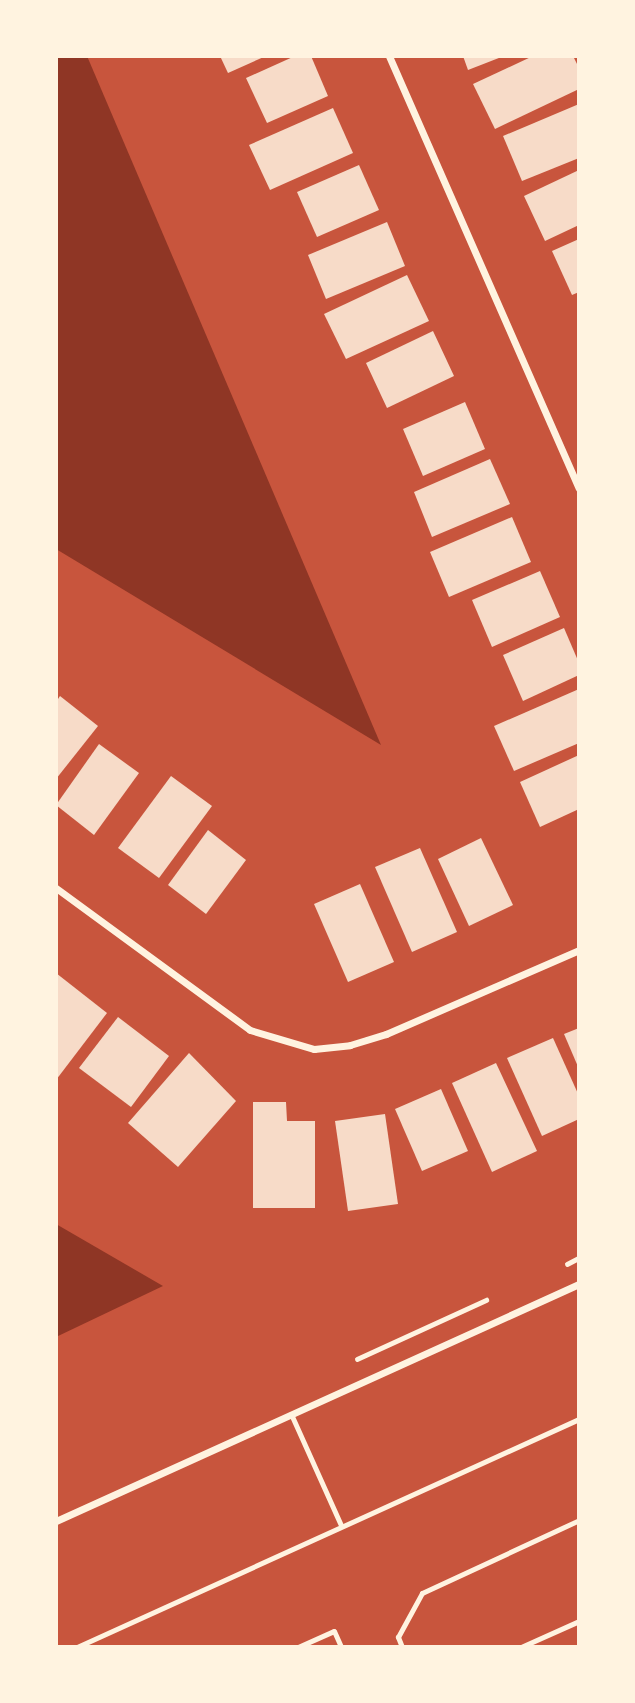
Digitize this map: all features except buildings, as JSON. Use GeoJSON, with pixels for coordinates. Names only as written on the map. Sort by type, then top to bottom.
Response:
{"type":"FeatureCollection","features":[{"type":"Feature","properties":{"kind":"street"},"geometry":{"type":"LineString","coordinates":[[389,56],[579,488]]}},
{"type":"Feature","properties":{"kind":"street"},"geometry":{"type":"LineString","coordinates":[[56,888],[250,1030],[314,1049],[351,1045],[386,1034],[579,950]]}},
{"type":"Feature","properties":{"kind":"street"},"geometry":{"type":"LineString","coordinates":[[56,1521],[579,1284]]}},
{"type":"Feature","properties":{"kind":"lane"},"geometry":{"type":"LineString","coordinates":[[291,1414],[341,1525]]}},
{"type":"Feature","properties":{"kind":"lane"},"geometry":{"type":"LineString","coordinates":[[77,1647],[579,1419]]}},
{"type":"Feature","properties":{"kind":"lane"},"geometry":{"type":"LineString","coordinates":[[401,1647],[398,1637],[422,1592],[579,1520]]}},
{"type":"Feature","properties":{"kind":"lane"},"geometry":{"type":"LineString","coordinates":[[521,1647],[579,1621]]}},
{"type":"Feature","properties":{"kind":"lane"},"geometry":{"type":"LineString","coordinates":[[298,1647],[334,1630],[341,1647]]}},
{"type":"Feature","properties":{"kind":"shaded area"},"geometry":{"type":"Polygon","coordinates":[[[56,56],[87,56],[381,745],[56,549],[56,56]]]}},
{"type":"Feature","properties":{"kind":"shaded area"},"geometry":{"type":"Polygon","coordinates":[[[56,1224],[163,1286],[56,1337],[56,1224]]]}}]}
